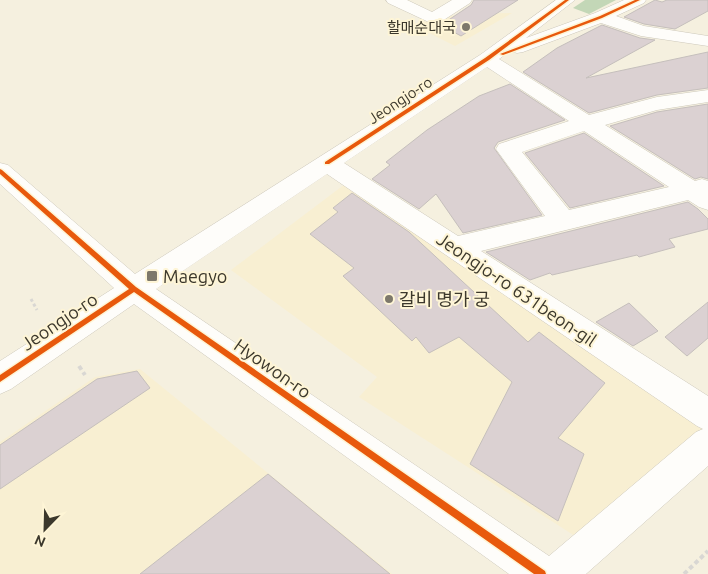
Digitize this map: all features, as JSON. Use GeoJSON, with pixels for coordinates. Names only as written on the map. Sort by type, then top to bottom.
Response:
{"type":"FeatureCollection","features":[{"type":"Feature","properties":{"kind":"street"},"geometry":{"type":"LineString","coordinates":[[394,0],[433,20],[464,0]]}},
{"type":"Feature","properties":{"kind":"street","name":"Jeongjo-ro"},"geometry":{"type":"LineString","coordinates":[[0,379],[134,289],[488,59],[567,0]]}},
{"type":"Feature","properties":{"kind":"street","name":"Jeongjo-ro"},"geometry":{"type":"LineString","coordinates":[[488,59],[601,17],[638,0]]}},
{"type":"Feature","properties":{"kind":"street"},"geometry":{"type":"LineString","coordinates":[[601,17],[641,31],[708,41]]}},
{"type":"Feature","properties":{"kind":"street"},"geometry":{"type":"LineString","coordinates":[[488,59],[587,123],[702,193]]}},
{"type":"Feature","properties":{"kind":"street"},"geometry":{"type":"LineString","coordinates":[[564,222],[507,149],[587,123],[679,99],[708,96]]}},
{"type":"Feature","properties":{"kind":"street","name":"Jeongjo-ro 631beon-gil"},"geometry":{"type":"LineString","coordinates":[[327,163],[708,415]]}},
{"type":"Feature","properties":{"kind":"street","name":"Hyowon-ro"},"geometry":{"type":"LineString","coordinates":[[0,171],[134,289],[542,574]]}},
{"type":"Feature","properties":{"kind":"street"},"geometry":{"type":"LineString","coordinates":[[454,247],[702,193]]}},
{"type":"Feature","properties":{"kind":"street"},"geometry":{"type":"LineString","coordinates":[[557,574],[708,444]]}},
{"type":"Feature","properties":{"kind":"path"},"geometry":{"type":"LineString","coordinates":[[30,299],[37,310]]}},
{"type":"Feature","properties":{"kind":"path"},"geometry":{"type":"LineString","coordinates":[[79,366],[85,375]]}},
{"type":"Feature","properties":{"kind":"path"},"geometry":{"type":"LineString","coordinates":[[684,574],[708,551]]}},
{"type":"Feature","properties":{"kind":"shaded area"},"geometry":{"type":"Polygon","coordinates":[[[512,13],[455,46],[415,26],[423,22],[461,14],[512,13]]]}},
{"type":"Feature","properties":{"kind":"shaded area"},"geometry":{"type":"Polygon","coordinates":[[[349,181],[708,425],[578,538],[359,397],[377,377],[231,270],[349,181]]]}},
{"type":"Feature","properties":{"kind":"shaded area"},"geometry":{"type":"Polygon","coordinates":[[[140,369],[392,574],[0,574],[0,442],[95,377],[140,369]]]}},
{"type":"Feature","properties":{"kind":"green space"},"geometry":{"type":"Polygon","coordinates":[[[585,0],[616,0],[589,14],[573,8],[585,0]]]}},
{"type":"Feature","properties":{"kind":"building"},"geometry":{"type":"Polygon","coordinates":[[[474,0],[518,0],[461,36],[441,25],[471,5],[474,0]]]}},
{"type":"Feature","properties":{"kind":"building"},"geometry":{"type":"Polygon","coordinates":[[[655,0],[662,2],[667,0],[708,0],[708,11],[675,29],[644,24],[624,17],[655,0]]]}},
{"type":"Feature","properties":{"kind":"building"},"geometry":{"type":"Polygon","coordinates":[[[602,25],[640,38],[655,40],[586,78],[708,52],[708,88],[657,95],[589,113],[523,72],[557,48],[602,25]]]}},
{"type":"Feature","properties":{"kind":"building"},"geometry":{"type":"Polygon","coordinates":[[[510,84],[565,120],[498,142],[494,148],[542,215],[463,233],[436,194],[419,209],[372,179],[390,165],[386,162],[427,130],[479,96],[510,84]]]}},
{"type":"Feature","properties":{"kind":"building"},"geometry":{"type":"Polygon","coordinates":[[[708,104],[708,179],[701,177],[695,179],[610,126],[657,112],[708,104]]]}},
{"type":"Feature","properties":{"kind":"building"},"geometry":{"type":"Polygon","coordinates":[[[584,133],[664,186],[570,208],[525,153],[584,133]]]}},
{"type":"Feature","properties":{"kind":"building"},"geometry":{"type":"Polygon","coordinates":[[[352,193],[409,232],[528,342],[539,332],[605,383],[558,438],[584,454],[558,521],[470,464],[512,382],[459,337],[429,353],[416,337],[412,341],[343,276],[354,268],[310,234],[338,212],[333,208],[352,193]]]}},
{"type":"Feature","properties":{"kind":"building"},"geometry":{"type":"Polygon","coordinates":[[[688,202],[708,219],[708,229],[669,239],[675,247],[639,257],[637,255],[552,275],[550,273],[530,280],[486,252],[688,202]]]}},
{"type":"Feature","properties":{"kind":"building"},"geometry":{"type":"Polygon","coordinates":[[[708,302],[708,338],[687,356],[665,337],[708,302]]]}},
{"type":"Feature","properties":{"kind":"building"},"geometry":{"type":"Polygon","coordinates":[[[629,303],[658,331],[633,346],[596,322],[629,303]]]}},
{"type":"Feature","properties":{"kind":"building"},"geometry":{"type":"Polygon","coordinates":[[[137,371],[150,388],[0,489],[0,445],[97,379],[137,371]]]}},
{"type":"Feature","properties":{"kind":"building"},"geometry":{"type":"Polygon","coordinates":[[[268,474],[390,574],[140,574],[268,474]]]}},
{"type":"Feature","properties":{"kind":"cycle path"},"geometry":{"type":"LineString","coordinates":[[327,163],[487,59],[567,0]]}},
{"type":"Feature","properties":{"kind":"cycle path"},"geometry":{"type":"LineString","coordinates":[[502,54],[601,17],[638,0]]}},
{"type":"Feature","properties":{"kind":"cycle path"},"geometry":{"type":"LineString","coordinates":[[0,171],[134,289],[542,574]]}},
{"type":"Feature","properties":{"kind":"cycle path"},"geometry":{"type":"LineString","coordinates":[[0,379],[134,289]]}},
{"type":"Feature","properties":{"kind":"place","name":"할매순대국"},"geometry":{"type":"Point","coordinates":[466,27]}},
{"type":"Feature","properties":{"kind":"place","name":"Maegyo"},"geometry":{"type":"Point","coordinates":[152,276]}},
{"type":"Feature","properties":{"kind":"place","name":"갈비 명가 궁"},"geometry":{"type":"Point","coordinates":[389,299]}}]}
